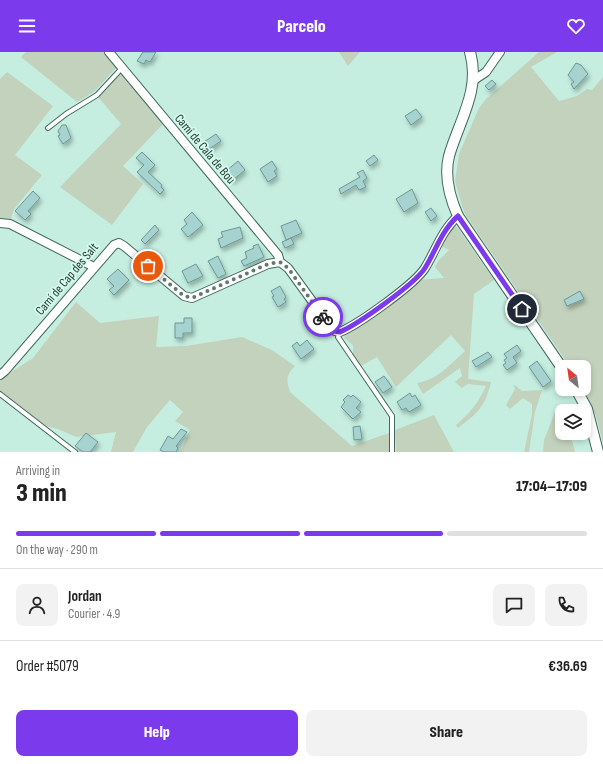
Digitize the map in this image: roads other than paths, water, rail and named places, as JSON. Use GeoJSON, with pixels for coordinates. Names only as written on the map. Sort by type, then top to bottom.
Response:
{"type":"FeatureCollection","features":[{"type":"Feature","properties":{"kind":"street","name":"Camí de Cala de Bou"},"geometry":{"type":"LineString","coordinates":[[109,52],[278,255],[280,262]]}},
{"type":"Feature","properties":{"kind":"street"},"geometry":{"type":"LineString","coordinates":[[470,52],[474,80],[469,102],[449,157],[449,192],[458,216],[557,360]]}},
{"type":"Feature","properties":{"kind":"street"},"geometry":{"type":"LineString","coordinates":[[474,80],[486,72],[500,52]]}},
{"type":"Feature","properties":{"kind":"street"},"geometry":{"type":"LineString","coordinates":[[280,262],[288,268],[331,327],[335,331],[340,332],[399,292],[424,269],[450,223],[458,216]]}},
{"type":"Feature","properties":{"kind":"street"},"geometry":{"type":"LineString","coordinates":[[0,223],[10,224],[94,267]]}},
{"type":"Feature","properties":{"kind":"street","name":"Camí de Cap des Salt"},"geometry":{"type":"LineString","coordinates":[[0,375],[5,372],[110,248],[119,243],[184,296],[192,298],[268,264],[280,262]]}},
{"type":"Feature","properties":{"kind":"street"},"geometry":{"type":"LineString","coordinates":[[580,396],[587,409],[600,449]]}},
{"type":"Feature","properties":{"kind":"lane"},"geometry":{"type":"LineString","coordinates":[[48,128],[66,114],[97,95],[122,68]]}},
{"type":"Feature","properties":{"kind":"lane"},"geometry":{"type":"LineString","coordinates":[[340,332],[338,337],[392,416],[392,452]]}},
{"type":"Feature","properties":{"kind":"lane"},"geometry":{"type":"LineString","coordinates":[[0,394],[75,452]]}}]}
